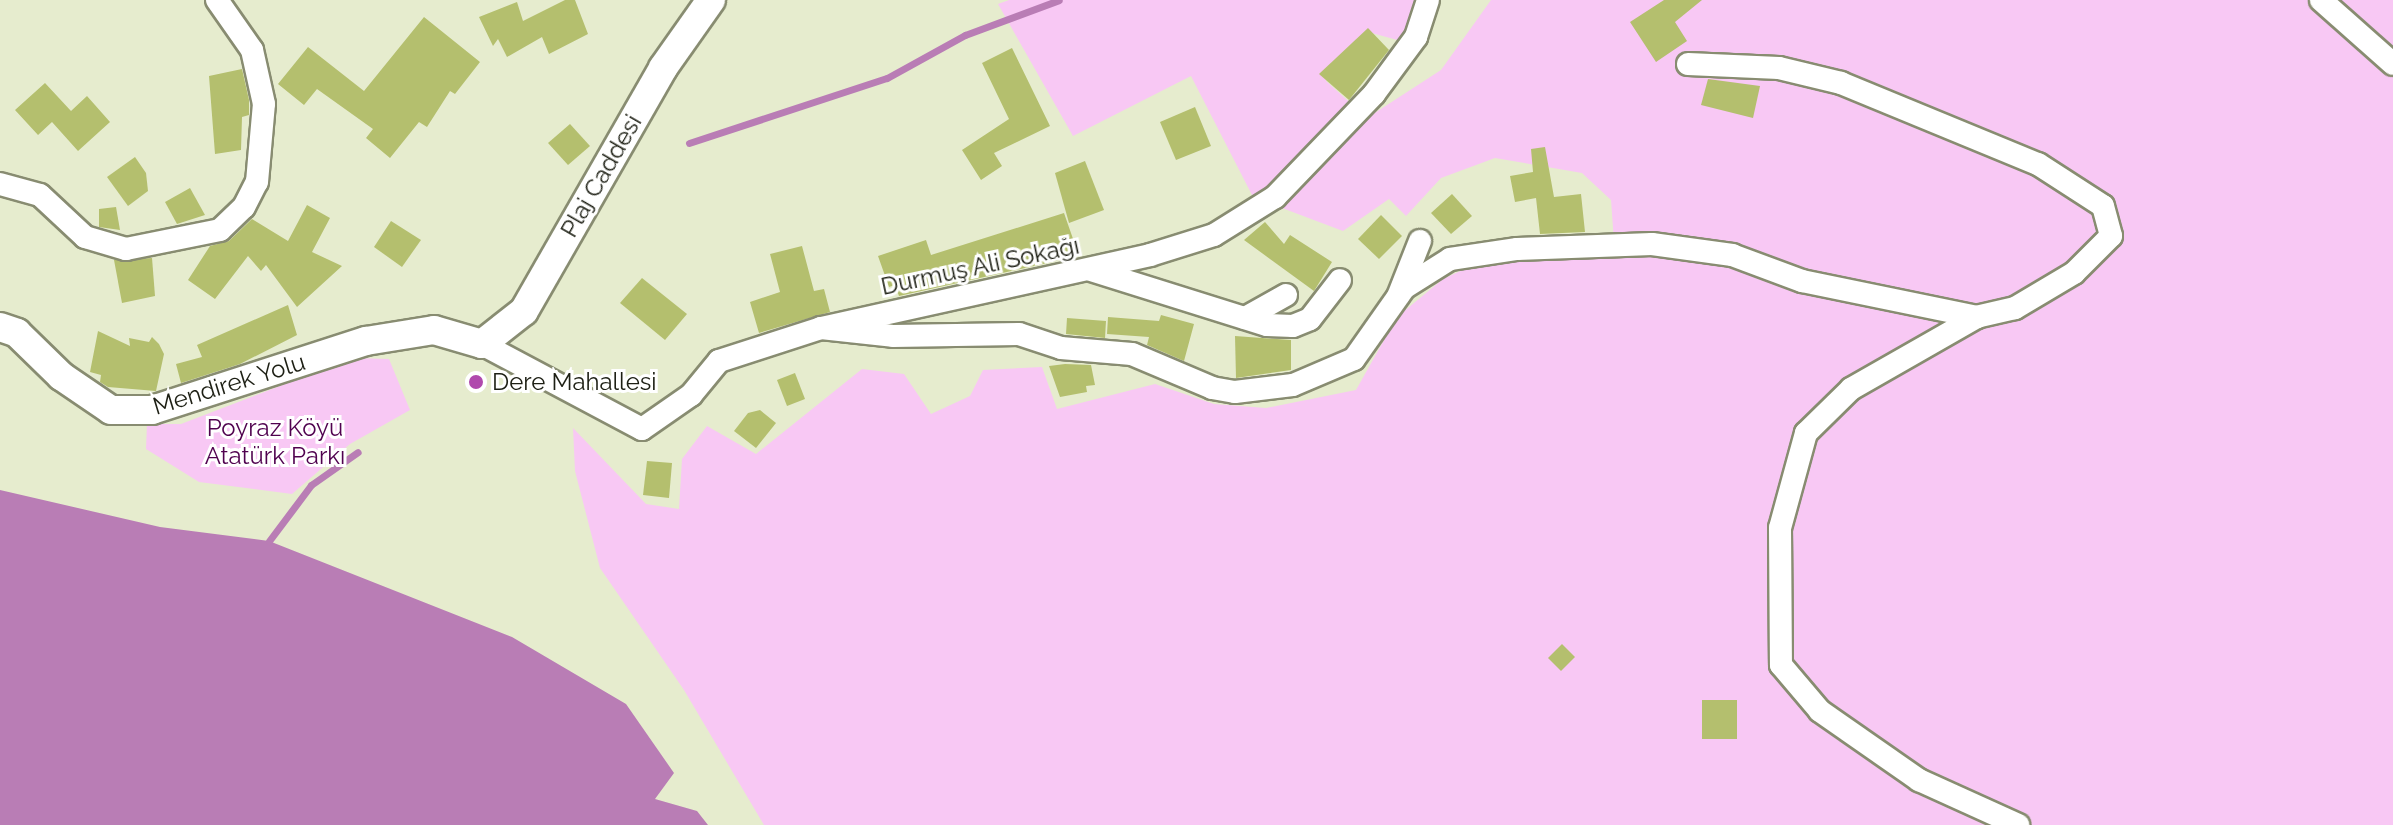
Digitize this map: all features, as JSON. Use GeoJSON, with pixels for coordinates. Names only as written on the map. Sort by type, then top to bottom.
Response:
{"type":"FeatureCollection","features":[{"type":"Feature","properties":{"kind":"street"},"geometry":{"type":"LineString","coordinates":[[0,184],[40,195],[85,237],[126,249],[220,230],[244,207],[257,182],[264,104],[252,50],[217,0]]}},
{"type":"Feature","properties":{"kind":"street","name":"Plaj Caddesi"},"geometry":{"type":"LineString","coordinates":[[482,344],[524,311],[663,68],[711,0]]}},
{"type":"Feature","properties":{"kind":"street","name":"Durmuş Ali Sokağı"},"geometry":{"type":"LineString","coordinates":[[482,344],[642,429],[691,395],[719,361],[821,328],[1086,269],[1214,235],[1275,197],[1374,94],[1416,37],[1428,0]]}},
{"type":"Feature","properties":{"kind":"street"},"geometry":{"type":"LineString","coordinates":[[2321,0],[2393,64]]}},
{"type":"Feature","properties":{"kind":"street"},"geometry":{"type":"LineString","coordinates":[[1688,64],[1779,68],[1841,83],[2038,164],[2103,206],[2111,236],[2074,273],[2015,308],[1977,317],[1851,389],[1806,433],[1780,528],[1781,665],[1820,711],[1919,780],[2018,825]]}},
{"type":"Feature","properties":{"kind":"street"},"geometry":{"type":"LineString","coordinates":[[821,328],[893,336],[1019,334],[1061,348],[1132,354],[1212,388],[1235,392],[1293,385],[1354,359],[1399,294],[1420,241]]}},
{"type":"Feature","properties":{"kind":"street"},"geometry":{"type":"LineString","coordinates":[[1399,294],[1450,259],[1517,249],[1652,244],[1732,255],[1802,281],[1977,317]]}},
{"type":"Feature","properties":{"kind":"street"},"geometry":{"type":"LineString","coordinates":[[1086,269],[1245,318],[1293,326],[1310,319],[1340,280]]}},
{"type":"Feature","properties":{"kind":"street"},"geometry":{"type":"LineString","coordinates":[[1245,318],[1286,295]]}},
{"type":"Feature","properties":{"kind":"street","name":"Mendirek Yolu"},"geometry":{"type":"LineString","coordinates":[[0,327],[17,333],[61,376],[111,410],[152,410],[366,341],[434,330],[482,344]]}},
{"type":"Feature","properties":{"kind":"green space"},"geometry":{"type":"Polygon","coordinates":[[[1009,0],[1419,0],[1401,41],[1368,32],[1326,81],[1367,118],[1441,70],[1491,0],[2393,0],[2393,825],[764,825],[684,690],[600,568],[575,471],[573,428],[646,504],[679,509],[682,459],[707,426],[756,454],[862,369],[904,374],[931,414],[970,396],[983,370],[1042,367],[1057,409],[1155,384],[1214,404],[1266,408],[1356,390],[1397,317],[1443,279],[1482,261],[1615,256],[1611,200],[1582,173],[1495,158],[1441,178],[1406,216],[1389,199],[1343,231],[1253,197],[1191,76],[1073,136],[998,4],[1009,0]]]}},
{"type":"Feature","properties":{"kind":"green space","name":"Poyraz Köyü Atatürk Parkı"},"geometry":{"type":"Polygon","coordinates":[[[353,358],[389,359],[410,410],[350,444],[292,494],[199,482],[146,449],[147,424],[181,424],[353,358]]]}},
{"type":"Feature","properties":{"kind":"shaded area"},"geometry":{"type":"Polygon","coordinates":[[[0,490],[160,527],[269,541],[512,637],[626,704],[674,773],[655,799],[697,811],[708,825],[0,825],[0,490]]]}},
{"type":"Feature","properties":{"kind":"building"},"geometry":{"type":"Polygon","coordinates":[[[565,0],[575,0],[588,34],[549,54],[542,37],[507,57],[498,39],[493,46],[479,17],[517,2],[523,21],[565,0]]]}},
{"type":"Feature","properties":{"kind":"building"},"geometry":{"type":"Polygon","coordinates":[[[1664,0],[1702,0],[1675,22],[1687,41],[1656,62],[1630,22],[1664,0]]]}},
{"type":"Feature","properties":{"kind":"building"},"geometry":{"type":"Polygon","coordinates":[[[424,17],[480,62],[455,94],[450,91],[427,127],[419,122],[390,158],[366,138],[373,129],[317,89],[304,105],[278,84],[308,47],[364,91],[424,17]]]}},
{"type":"Feature","properties":{"kind":"building"},"geometry":{"type":"Polygon","coordinates":[[[1368,28],[1389,50],[1349,100],[1319,74],[1368,28]]]}},
{"type":"Feature","properties":{"kind":"building"},"geometry":{"type":"Polygon","coordinates":[[[1012,48],[1050,126],[994,153],[1002,166],[981,180],[962,150],[1009,119],[982,63],[1012,48]]]}},
{"type":"Feature","properties":{"kind":"building"},"geometry":{"type":"Polygon","coordinates":[[[242,69],[249,115],[242,117],[241,150],[215,154],[209,76],[242,69]]]}},
{"type":"Feature","properties":{"kind":"building"},"geometry":{"type":"Polygon","coordinates":[[[1708,79],[1760,86],[1753,118],[1701,105],[1708,79]]]}},
{"type":"Feature","properties":{"kind":"building"},"geometry":{"type":"Polygon","coordinates":[[[45,83],[71,111],[87,96],[110,122],[78,151],[52,122],[38,135],[15,110],[45,83]]]}},
{"type":"Feature","properties":{"kind":"building"},"geometry":{"type":"Polygon","coordinates":[[[1195,107],[1211,146],[1176,160],[1160,122],[1195,107]]]}},
{"type":"Feature","properties":{"kind":"building"},"geometry":{"type":"Polygon","coordinates":[[[570,124],[590,146],[568,165],[548,143],[570,124]]]}},
{"type":"Feature","properties":{"kind":"building"},"geometry":{"type":"Polygon","coordinates":[[[1545,147],[1554,197],[1581,194],[1585,232],[1540,234],[1536,198],[1515,202],[1510,176],[1533,172],[1531,149],[1545,147]]]}},
{"type":"Feature","properties":{"kind":"building"},"geometry":{"type":"Polygon","coordinates":[[[135,157],[146,173],[148,191],[128,206],[107,177],[135,157]]]}},
{"type":"Feature","properties":{"kind":"building"},"geometry":{"type":"Polygon","coordinates":[[[1085,161],[1104,210],[1069,223],[1055,173],[1085,161]]]}},
{"type":"Feature","properties":{"kind":"building"},"geometry":{"type":"Polygon","coordinates":[[[190,188],[205,215],[177,224],[165,202],[190,188]]]}},
{"type":"Feature","properties":{"kind":"building"},"geometry":{"type":"Polygon","coordinates":[[[1452,194],[1472,216],[1451,234],[1431,213],[1452,194]]]}},
{"type":"Feature","properties":{"kind":"building"},"geometry":{"type":"Polygon","coordinates":[[[307,205],[330,218],[312,252],[342,266],[297,307],[266,265],[261,271],[248,256],[215,299],[188,280],[210,246],[229,241],[252,219],[288,241],[307,205]]]}},
{"type":"Feature","properties":{"kind":"building"},"geometry":{"type":"Polygon","coordinates":[[[116,207],[120,230],[99,227],[99,209],[116,207]]]}},
{"type":"Feature","properties":{"kind":"building"},"geometry":{"type":"Polygon","coordinates":[[[1064,213],[1079,256],[899,296],[895,285],[889,287],[878,256],[926,240],[931,255],[1064,213]]]}},
{"type":"Feature","properties":{"kind":"building"},"geometry":{"type":"Polygon","coordinates":[[[1381,215],[1402,236],[1379,259],[1358,239],[1381,215]]]}},
{"type":"Feature","properties":{"kind":"building"},"geometry":{"type":"Polygon","coordinates":[[[391,221],[421,240],[402,267],[374,247],[391,221]]]}},
{"type":"Feature","properties":{"kind":"building"},"geometry":{"type":"Polygon","coordinates":[[[1265,222],[1284,244],[1290,235],[1332,262],[1314,291],[1244,240],[1265,222]]]}},
{"type":"Feature","properties":{"kind":"building"},"geometry":{"type":"Polygon","coordinates":[[[802,246],[814,291],[824,289],[830,312],[759,333],[750,302],[780,292],[770,254],[802,246]]]}},
{"type":"Feature","properties":{"kind":"building"},"geometry":{"type":"Polygon","coordinates":[[[152,258],[155,296],[122,303],[114,260],[152,258]]]}},
{"type":"Feature","properties":{"kind":"building"},"geometry":{"type":"Polygon","coordinates":[[[642,278],[687,314],[665,340],[620,303],[642,278]]]}},
{"type":"Feature","properties":{"kind":"building"},"geometry":{"type":"Polygon","coordinates":[[[288,305],[297,335],[240,364],[181,383],[176,364],[202,357],[197,345],[288,305]]]}},
{"type":"Feature","properties":{"kind":"building"},"geometry":{"type":"Polygon","coordinates":[[[1161,315],[1194,324],[1184,361],[1147,345],[1149,337],[1107,334],[1108,317],[1159,321],[1161,315]]]}},
{"type":"Feature","properties":{"kind":"building"},"geometry":{"type":"Polygon","coordinates":[[[1067,318],[1106,321],[1105,338],[1066,334],[1067,318]]]}},
{"type":"Feature","properties":{"kind":"building"},"geometry":{"type":"Polygon","coordinates":[[[98,331],[130,346],[129,338],[149,342],[152,337],[159,344],[164,354],[156,391],[108,387],[100,382],[101,375],[90,372],[98,331]]]}},
{"type":"Feature","properties":{"kind":"building"},"geometry":{"type":"Polygon","coordinates":[[[1235,336],[1291,340],[1291,370],[1236,378],[1235,336]]]}},
{"type":"Feature","properties":{"kind":"building"},"geometry":{"type":"Polygon","coordinates":[[[1091,365],[1095,385],[1086,386],[1087,392],[1060,397],[1049,366],[1091,365]]]}},
{"type":"Feature","properties":{"kind":"building"},"geometry":{"type":"Polygon","coordinates":[[[795,373],[805,399],[787,406],[777,380],[795,373]]]}},
{"type":"Feature","properties":{"kind":"building"},"geometry":{"type":"Polygon","coordinates":[[[760,410],[776,423],[756,448],[734,431],[748,413],[760,410]]]}},
{"type":"Feature","properties":{"kind":"building"},"geometry":{"type":"Polygon","coordinates":[[[647,461],[672,463],[669,498],[643,495],[647,461]]]}},
{"type":"Feature","properties":{"kind":"building"},"geometry":{"type":"Polygon","coordinates":[[[1562,644],[1575,657],[1561,671],[1548,658],[1562,644]]]}},
{"type":"Feature","properties":{"kind":"building"},"geometry":{"type":"Polygon","coordinates":[[[1702,700],[1737,700],[1737,739],[1702,739],[1702,700]]]}},
{"type":"Feature","properties":{"kind":"waterway"},"geometry":{"type":"LineString","coordinates":[[689,143],[887,78],[965,35],[1059,0]]}},
{"type":"Feature","properties":{"kind":"waterway"},"geometry":{"type":"LineString","coordinates":[[269,541],[311,485],[358,452]]}},
{"type":"Feature","properties":{"kind":"place","name":"Dere Mahallesi"},"geometry":{"type":"Point","coordinates":[476,382]}}]}
